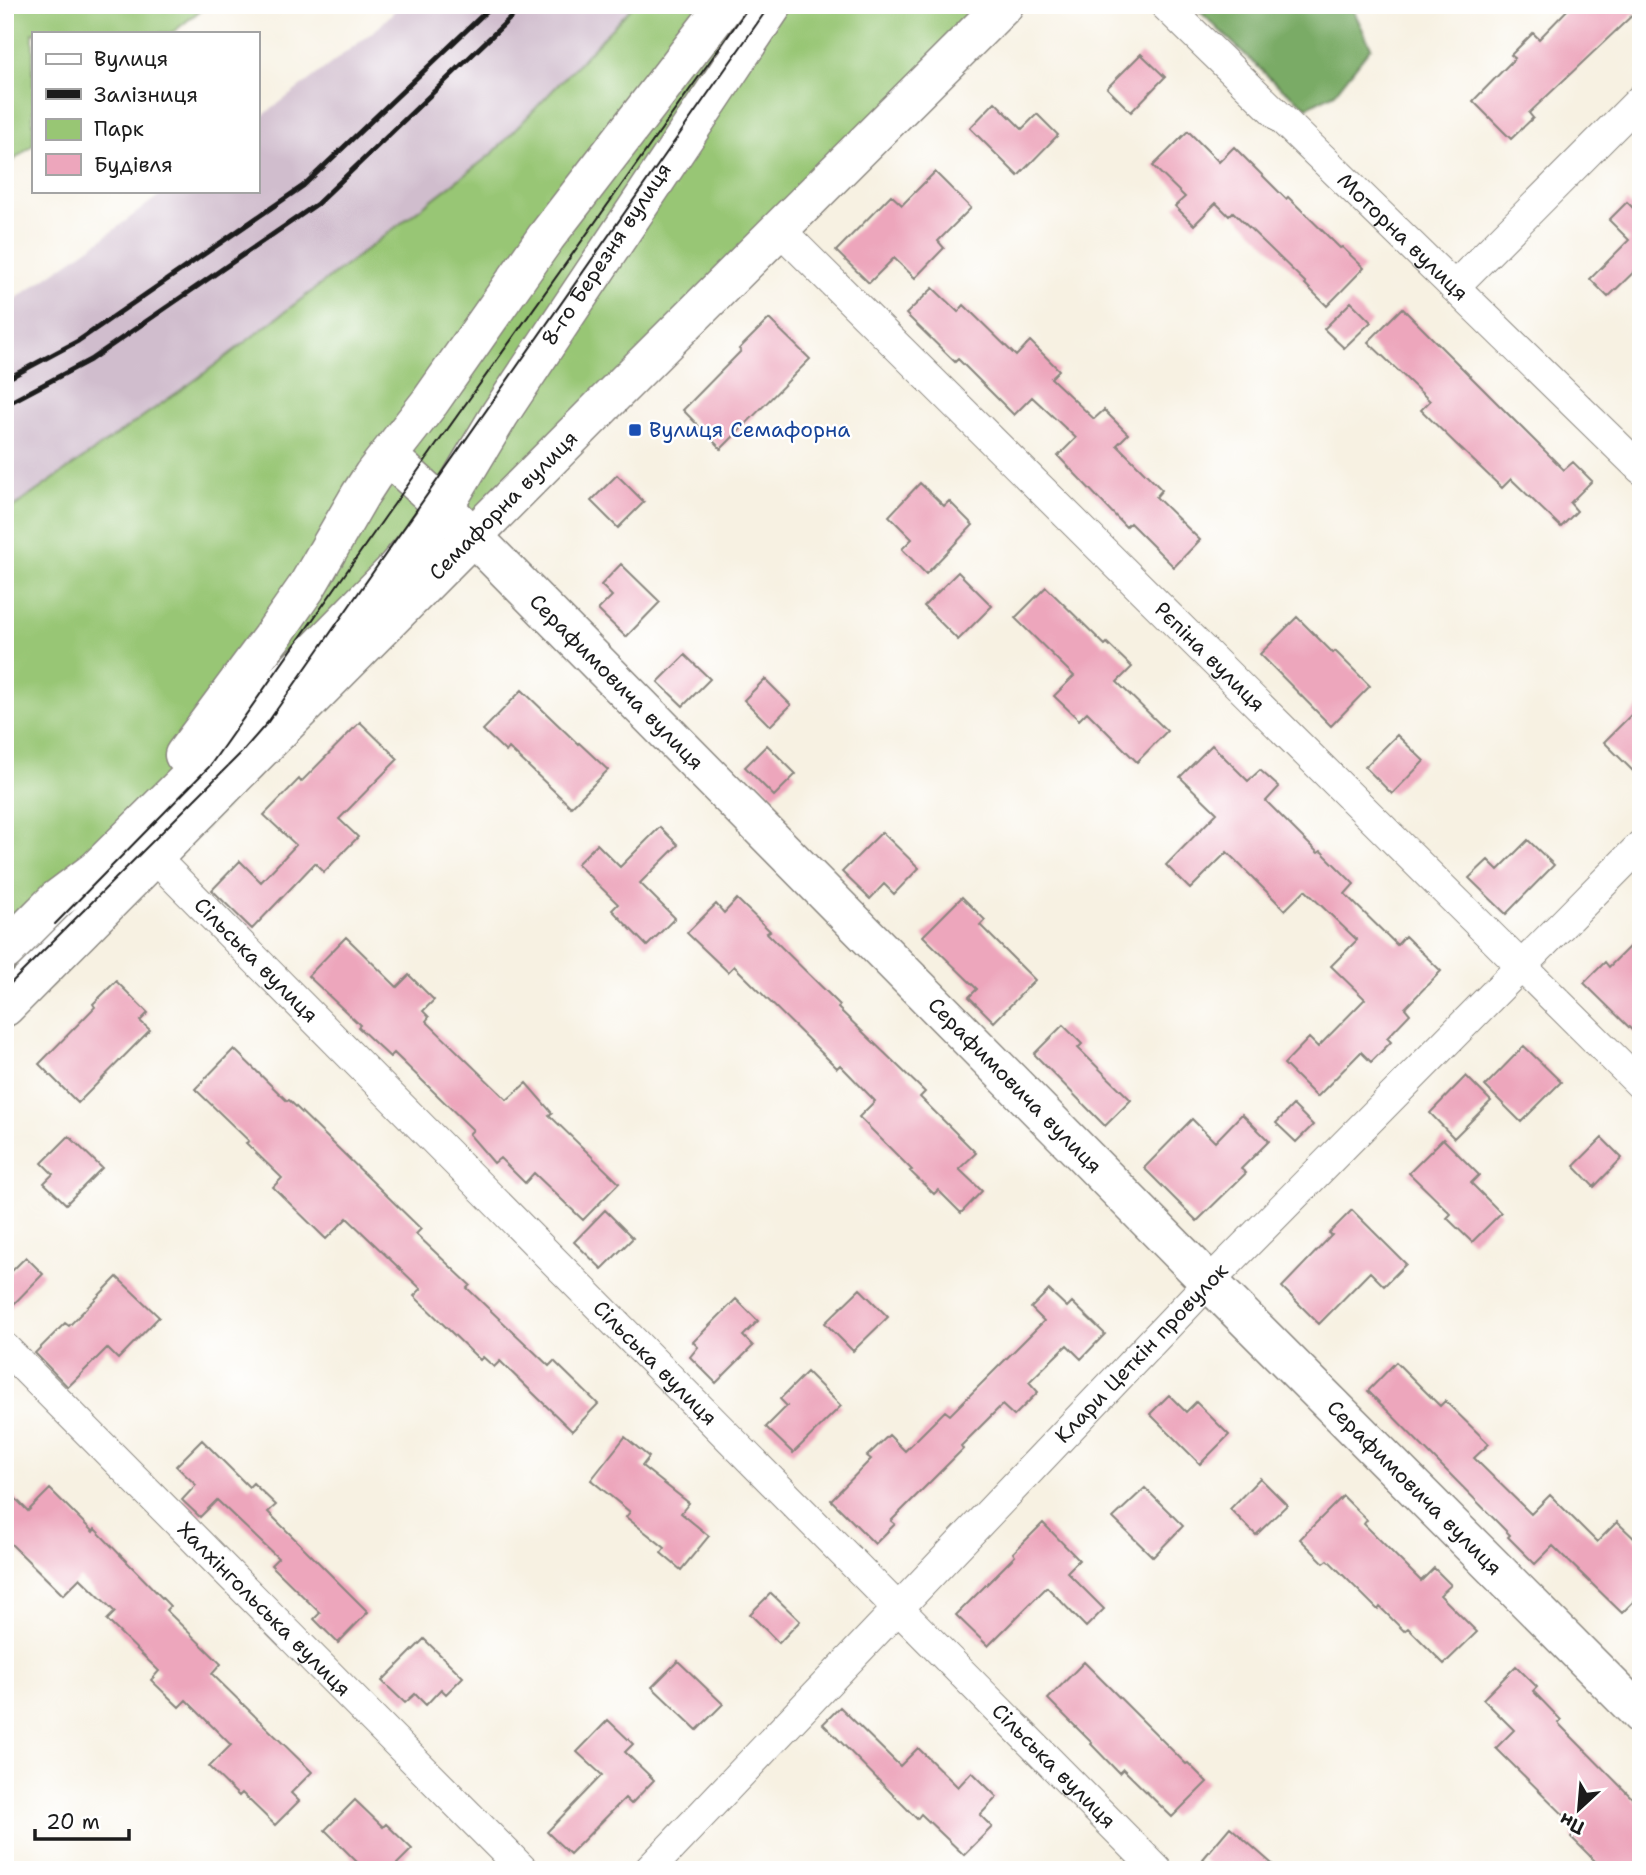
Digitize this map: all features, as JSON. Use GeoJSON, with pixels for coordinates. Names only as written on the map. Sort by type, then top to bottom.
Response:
{"type":"FeatureCollection","features":[{"type":"Feature","properties":{"kind":"main road"},"geometry":{"type":"LineString","coordinates":[[389,457],[546,237],[725,5]]}},
{"type":"Feature","properties":{"kind":"main road","name":"8-го Березня вулиця"},"geometry":{"type":"LineString","coordinates":[[444,507],[500,414],[773,5]]}},
{"type":"Feature","properties":{"kind":"main road","name":"Семафорна вулиця"},"geometry":{"type":"LineString","coordinates":[[5,1007],[1004,5]]}},
{"type":"Feature","properties":{"kind":"main road","name":"Серафимовича вулиця"},"geometry":{"type":"LineString","coordinates":[[389,457],[473,536],[1209,1282],[1641,1715]]}},
{"type":"Feature","properties":{"kind":"main road","name":"Семафорна вулиця"},"geometry":{"type":"LineString","coordinates":[[56,900],[86,859],[169,774],[206,726],[306,588],[360,495],[389,457]]}},
{"type":"Feature","properties":{"kind":"main road","name":"Семафорна вулиця"},"geometry":{"type":"LineString","coordinates":[[5,951],[56,900],[96,870],[251,717],[391,573],[444,507]]}},
{"type":"Feature","properties":{"kind":"street","name":"Моторна вулиця"},"geometry":{"type":"LineString","coordinates":[[1165,5],[1641,469]]}},
{"type":"Feature","properties":{"kind":"street"},"geometry":{"type":"LineString","coordinates":[[1454,287],[1641,99]]}},
{"type":"Feature","properties":{"kind":"street","name":"Рєпіна вулиця"},"geometry":{"type":"LineString","coordinates":[[779,229],[1641,1086]]}},
{"type":"Feature","properties":{"kind":"street","name":"Клари Цеткін провулок"},"geometry":{"type":"LineString","coordinates":[[649,1870],[1209,1282],[1641,845]]}},
{"type":"Feature","properties":{"kind":"street","name":"Сільська вулиця"},"geometry":{"type":"LineString","coordinates":[[154,857],[1157,1870]]}},
{"type":"Feature","properties":{"kind":"street","name":"Халхінгольська вулиця"},"geometry":{"type":"LineString","coordinates":[[5,1348],[523,1870]]}},
{"type":"Feature","properties":{"kind":"shaded area"},"geometry":{"type":"Polygon","coordinates":[[[400,5],[634,5],[493,153],[198,378],[5,513],[5,306],[98,242],[164,192],[259,192],[259,118],[379,27],[400,5]]]}},
{"type":"Feature","properties":{"kind":"green space"},"geometry":{"type":"Polygon","coordinates":[[[5,5],[207,5],[173,32],[32,32],[32,146],[5,167],[5,5]]]}},
{"type":"Feature","properties":{"kind":"green space"},"geometry":{"type":"Polygon","coordinates":[[[634,5],[1004,5],[5,1031],[5,513],[198,378],[493,153],[634,5]]]}},
{"type":"Feature","properties":{"kind":"green space"},"geometry":{"type":"Polygon","coordinates":[[[1193,5],[1351,5],[1371,47],[1335,93],[1307,107],[1275,83],[1193,5]]]}},
{"type":"Feature","properties":{"kind":"building"},"geometry":{"type":"Polygon","coordinates":[[[1572,5],[1641,7],[1529,113],[1533,118],[1511,139],[1473,101],[1515,58],[1511,55],[1533,33],[1539,39],[1572,5]]]}},
{"type":"Feature","properties":{"kind":"building"},"geometry":{"type":"Polygon","coordinates":[[[1141,54],[1165,77],[1131,112],[1107,88],[1141,54]]]}},
{"type":"Feature","properties":{"kind":"building"},"geometry":{"type":"Polygon","coordinates":[[[995,102],[1022,129],[1037,114],[1058,135],[1018,176],[970,128],[995,102]]]}},
{"type":"Feature","properties":{"kind":"building"},"geometry":{"type":"Polygon","coordinates":[[[1188,131],[1219,162],[1234,147],[1286,199],[1288,197],[1364,268],[1327,306],[1233,212],[1229,216],[1216,203],[1194,225],[1175,206],[1185,197],[1153,166],[1188,131]]]}},
{"type":"Feature","properties":{"kind":"building"},"geometry":{"type":"Polygon","coordinates":[[[935,172],[971,208],[938,241],[944,248],[915,278],[894,258],[869,283],[836,251],[891,195],[902,205],[935,172]]]}},
{"type":"Feature","properties":{"kind":"building"},"geometry":{"type":"Polygon","coordinates":[[[1627,202],[1641,216],[1641,265],[1608,297],[1590,279],[1629,240],[1609,220],[1627,202]]]}},
{"type":"Feature","properties":{"kind":"building"},"geometry":{"type":"Polygon","coordinates":[[[933,288],[958,312],[964,305],[1016,356],[1030,341],[1059,370],[1051,378],[1094,419],[1104,410],[1128,434],[1117,445],[1162,490],[1156,497],[1200,540],[1174,567],[1130,523],[1126,527],[1058,456],[1076,438],[1032,397],[1014,415],[958,359],[955,362],[906,314],[933,288]]]}},
{"type":"Feature","properties":{"kind":"building"},"geometry":{"type":"Polygon","coordinates":[[[1351,302],[1371,322],[1344,348],[1324,329],[1351,302]]]}},
{"type":"Feature","properties":{"kind":"building"},"geometry":{"type":"Polygon","coordinates":[[[1402,308],[1564,470],[1573,462],[1592,481],[1570,503],[1577,511],[1561,527],[1511,479],[1502,488],[1456,444],[1421,410],[1430,401],[1368,342],[1402,308]]]}},
{"type":"Feature","properties":{"kind":"building"},"geometry":{"type":"Polygon","coordinates":[[[769,319],[810,359],[721,449],[683,410],[769,319]]]}},
{"type":"Feature","properties":{"kind":"building"},"geometry":{"type":"Polygon","coordinates":[[[617,475],[644,502],[618,528],[591,501],[617,475]]]}},
{"type":"Feature","properties":{"kind":"building"},"geometry":{"type":"Polygon","coordinates":[[[920,483],[944,506],[949,501],[973,525],[926,574],[902,549],[912,539],[889,516],[920,483]]]}},
{"type":"Feature","properties":{"kind":"building"},"geometry":{"type":"Polygon","coordinates":[[[621,564],[660,602],[626,637],[598,610],[612,596],[601,585],[621,564]]]}},
{"type":"Feature","properties":{"kind":"building"},"geometry":{"type":"Polygon","coordinates":[[[958,572],[992,606],[958,640],[924,606],[958,572]]]}},
{"type":"Feature","properties":{"kind":"building"},"geometry":{"type":"Polygon","coordinates":[[[1046,587],[1105,645],[1107,643],[1132,667],[1117,682],[1167,731],[1137,762],[1087,712],[1079,720],[1054,696],[1074,676],[1015,618],[1046,587]]]}},
{"type":"Feature","properties":{"kind":"building"},"geometry":{"type":"Polygon","coordinates":[[[1297,617],[1370,686],[1331,726],[1260,654],[1297,617]]]}},
{"type":"Feature","properties":{"kind":"building"},"geometry":{"type":"Polygon","coordinates":[[[685,655],[710,679],[683,706],[658,682],[685,655]]]}},
{"type":"Feature","properties":{"kind":"building"},"geometry":{"type":"Polygon","coordinates":[[[765,679],[791,705],[770,726],[744,700],[765,679]]]}},
{"type":"Feature","properties":{"kind":"building"},"geometry":{"type":"Polygon","coordinates":[[[522,690],[608,770],[571,807],[509,748],[506,752],[483,730],[522,690]]]}},
{"type":"Feature","properties":{"kind":"building"},"geometry":{"type":"Polygon","coordinates":[[[1641,705],[1641,779],[1604,742],[1641,705]]]}},
{"type":"Feature","properties":{"kind":"building"},"geometry":{"type":"Polygon","coordinates":[[[360,722],[398,759],[339,819],[358,837],[324,872],[315,863],[252,929],[212,890],[240,861],[261,882],[296,845],[264,815],[360,722]]]}},
{"type":"Feature","properties":{"kind":"building"},"geometry":{"type":"Polygon","coordinates":[[[1397,735],[1424,761],[1392,794],[1365,767],[1397,735]]]}},
{"type":"Feature","properties":{"kind":"building"},"geometry":{"type":"Polygon","coordinates":[[[767,745],[796,774],[774,796],[745,767],[767,745]]]}},
{"type":"Feature","properties":{"kind":"building"},"geometry":{"type":"Polygon","coordinates":[[[1212,745],[1248,781],[1260,770],[1279,787],[1266,801],[1318,853],[1321,851],[1354,884],[1345,894],[1397,945],[1405,936],[1441,971],[1405,1008],[1410,1014],[1387,1038],[1391,1042],[1371,1062],[1361,1052],[1317,1097],[1284,1064],[1309,1038],[1318,1047],[1365,999],[1331,966],[1357,940],[1305,890],[1285,910],[1227,852],[1190,889],[1166,865],[1217,813],[1180,777],[1212,745]]]}},
{"type":"Feature","properties":{"kind":"building"},"geometry":{"type":"Polygon","coordinates":[[[660,827],[678,845],[640,883],[675,918],[647,946],[612,910],[618,904],[577,864],[597,844],[620,867],[660,827]]]}},
{"type":"Feature","properties":{"kind":"building"},"geometry":{"type":"Polygon","coordinates":[[[882,832],[919,868],[894,894],[884,884],[870,899],[842,872],[882,832]]]}},
{"type":"Feature","properties":{"kind":"building"},"geometry":{"type":"Polygon","coordinates":[[[1528,840],[1554,865],[1506,914],[1469,878],[1488,860],[1498,870],[1528,840]]]}},
{"type":"Feature","properties":{"kind":"building"},"geometry":{"type":"Polygon","coordinates":[[[962,897],[985,920],[980,925],[1035,980],[994,1022],[969,997],[977,989],[923,936],[962,897]]]}},
{"type":"Feature","properties":{"kind":"building"},"geometry":{"type":"Polygon","coordinates":[[[737,899],[770,931],[767,933],[840,1005],[838,1008],[925,1092],[920,1097],[976,1153],[959,1169],[982,1191],[961,1213],[938,1190],[934,1194],[859,1117],[875,1101],[840,1065],[837,1068],[734,966],[728,972],[687,933],[716,904],[724,913],[737,899]]]}},
{"type":"Feature","properties":{"kind":"building"},"geometry":{"type":"Polygon","coordinates":[[[1641,935],[1641,1039],[1584,983],[1605,962],[1609,967],[1641,935]]]}},
{"type":"Feature","properties":{"kind":"building"},"geometry":{"type":"Polygon","coordinates":[[[346,937],[397,987],[409,975],[434,1000],[423,1011],[429,1017],[426,1021],[507,1100],[526,1083],[552,1113],[549,1115],[619,1183],[583,1220],[534,1173],[525,1183],[500,1158],[494,1163],[469,1134],[473,1130],[394,1053],[390,1057],[308,976],[346,937]]]}},
{"type":"Feature","properties":{"kind":"building"},"geometry":{"type":"Polygon","coordinates":[[[116,981],[148,1013],[140,1021],[150,1030],[78,1103],[39,1064],[95,1007],[93,1004],[116,981]]]}},
{"type":"Feature","properties":{"kind":"building"},"geometry":{"type":"Polygon","coordinates":[[[1063,1025],[1082,1044],[1078,1048],[1131,1100],[1105,1126],[1034,1054],[1063,1025]]]}},
{"type":"Feature","properties":{"kind":"building"},"geometry":{"type":"Polygon","coordinates":[[[1524,1046],[1561,1082],[1521,1122],[1485,1086],[1524,1046]]]}},
{"type":"Feature","properties":{"kind":"building"},"geometry":{"type":"Polygon","coordinates":[[[234,1049],[421,1229],[416,1234],[470,1285],[467,1288],[549,1366],[554,1361],[598,1404],[572,1431],[500,1361],[494,1367],[483,1357],[480,1360],[414,1296],[421,1289],[347,1218],[326,1239],[273,1187],[282,1178],[246,1143],[249,1141],[195,1089],[234,1049]]]}},
{"type":"Feature","properties":{"kind":"building"},"geometry":{"type":"Polygon","coordinates":[[[1466,1076],[1491,1101],[1454,1138],[1430,1113],[1466,1076]]]}},
{"type":"Feature","properties":{"kind":"building"},"geometry":{"type":"Polygon","coordinates":[[[1293,1105],[1313,1125],[1296,1142],[1276,1123],[1293,1105]]]}},
{"type":"Feature","properties":{"kind":"building"},"geometry":{"type":"Polygon","coordinates":[[[1242,1114],[1269,1141],[1241,1169],[1246,1173],[1197,1221],[1144,1168],[1192,1119],[1215,1142],[1242,1114]]]}},
{"type":"Feature","properties":{"kind":"building"},"geometry":{"type":"Polygon","coordinates":[[[69,1136],[102,1168],[66,1204],[44,1183],[53,1174],[42,1163],[69,1136]]]}},
{"type":"Feature","properties":{"kind":"building"},"geometry":{"type":"Polygon","coordinates":[[[1602,1138],[1622,1158],[1594,1187],[1574,1166],[1602,1138]]]}},
{"type":"Feature","properties":{"kind":"building"},"geometry":{"type":"Polygon","coordinates":[[[1443,1139],[1479,1175],[1471,1183],[1501,1213],[1472,1242],[1447,1218],[1451,1214],[1409,1173],[1443,1139]]]}},
{"type":"Feature","properties":{"kind":"building"},"geometry":{"type":"Polygon","coordinates":[[[605,1210],[633,1238],[602,1269],[574,1242],[605,1210]]]}},
{"type":"Feature","properties":{"kind":"building"},"geometry":{"type":"Polygon","coordinates":[[[1352,1210],[1406,1264],[1384,1286],[1370,1272],[1319,1324],[1282,1287],[1352,1210]]]}},
{"type":"Feature","properties":{"kind":"building"},"geometry":{"type":"Polygon","coordinates":[[[26,1257],[43,1274],[5,1313],[5,1278],[26,1257]]]}},
{"type":"Feature","properties":{"kind":"building"},"geometry":{"type":"Polygon","coordinates":[[[117,1277],[159,1317],[118,1359],[107,1348],[68,1387],[35,1353],[65,1323],[69,1326],[117,1277]]]}},
{"type":"Feature","properties":{"kind":"building"},"geometry":{"type":"Polygon","coordinates":[[[860,1289],[888,1317],[853,1351],[825,1323],[860,1289]]]}},
{"type":"Feature","properties":{"kind":"building"},"geometry":{"type":"Polygon","coordinates":[[[1049,1290],[1067,1307],[1072,1302],[1105,1334],[1081,1359],[1067,1345],[1029,1382],[1038,1392],[1014,1416],[1002,1405],[961,1446],[963,1449],[891,1521],[895,1524],[875,1544],[831,1500],[871,1459],[867,1456],[889,1435],[905,1451],[945,1411],[950,1415],[1044,1321],[1031,1308],[1049,1290]]]}},
{"type":"Feature","properties":{"kind":"building"},"geometry":{"type":"Polygon","coordinates":[[[736,1299],[758,1321],[743,1336],[753,1346],[716,1383],[690,1357],[698,1347],[693,1342],[736,1299]]]}},
{"type":"Feature","properties":{"kind":"building"},"geometry":{"type":"Polygon","coordinates":[[[1396,1362],[1440,1406],[1445,1401],[1489,1444],[1474,1458],[1531,1514],[1550,1495],[1597,1542],[1617,1522],[1641,1545],[1641,1594],[1622,1613],[1553,1546],[1535,1564],[1508,1537],[1510,1535],[1368,1391],[1396,1362]]]}},
{"type":"Feature","properties":{"kind":"building"},"geometry":{"type":"Polygon","coordinates":[[[807,1372],[841,1406],[793,1453],[766,1427],[787,1406],[780,1399],[807,1372]]]}},
{"type":"Feature","properties":{"kind":"building"},"geometry":{"type":"Polygon","coordinates":[[[1169,1395],[1186,1412],[1196,1402],[1229,1435],[1200,1464],[1150,1414],[1169,1395]]]}},
{"type":"Feature","properties":{"kind":"building"},"geometry":{"type":"Polygon","coordinates":[[[625,1437],[649,1457],[642,1466],[689,1503],[681,1513],[709,1536],[681,1570],[661,1553],[665,1548],[626,1517],[630,1512],[591,1480],[625,1437]]]}},
{"type":"Feature","properties":{"kind":"building"},"geometry":{"type":"Polygon","coordinates":[[[202,1440],[249,1487],[253,1483],[276,1505],[268,1512],[368,1612],[338,1643],[314,1619],[320,1613],[271,1565],[278,1558],[217,1500],[200,1517],[182,1500],[196,1485],[176,1466],[202,1440]]]}},
{"type":"Feature","properties":{"kind":"building"},"geometry":{"type":"Polygon","coordinates":[[[1260,1478],[1287,1505],[1256,1535],[1230,1509],[1260,1478]]]}},
{"type":"Feature","properties":{"kind":"building"},"geometry":{"type":"Polygon","coordinates":[[[5,1488],[28,1511],[50,1489],[93,1532],[95,1529],[170,1606],[166,1610],[221,1664],[212,1674],[312,1772],[291,1793],[299,1801],[275,1825],[242,1793],[239,1796],[209,1767],[231,1745],[186,1700],[179,1707],[151,1680],[159,1671],[107,1620],[115,1612],[80,1578],[63,1595],[5,1538],[5,1488]]]}},
{"type":"Feature","properties":{"kind":"building"},"geometry":{"type":"Polygon","coordinates":[[[1145,1488],[1183,1526],[1153,1557],[1113,1518],[1145,1488]]]}},
{"type":"Feature","properties":{"kind":"building"},"geometry":{"type":"Polygon","coordinates":[[[1343,1496],[1367,1520],[1364,1524],[1421,1581],[1434,1568],[1451,1585],[1440,1595],[1477,1632],[1444,1664],[1408,1628],[1404,1631],[1380,1607],[1378,1610],[1328,1560],[1324,1563],[1300,1539],[1343,1496]]]}},
{"type":"Feature","properties":{"kind":"building"},"geometry":{"type":"Polygon","coordinates":[[[1043,1523],[1079,1560],[1067,1572],[1104,1609],[1086,1627],[1047,1587],[988,1646],[956,1615],[1015,1556],[1013,1553],[1043,1523]]]}},
{"type":"Feature","properties":{"kind":"building"},"geometry":{"type":"Polygon","coordinates":[[[771,1593],[800,1621],[779,1643],[750,1614],[771,1593]]]}},
{"type":"Feature","properties":{"kind":"building"},"geometry":{"type":"Polygon","coordinates":[[[424,1639],[463,1677],[446,1694],[441,1689],[426,1705],[415,1694],[405,1703],[382,1681],[424,1639]]]}},
{"type":"Feature","properties":{"kind":"building"},"geometry":{"type":"Polygon","coordinates":[[[678,1661],[723,1704],[697,1730],[652,1687],[678,1661]]]}},
{"type":"Feature","properties":{"kind":"building"},"geometry":{"type":"Polygon","coordinates":[[[1084,1662],[1207,1782],[1172,1817],[1123,1769],[1119,1773],[1048,1699],[1084,1662]]]}},
{"type":"Feature","properties":{"kind":"building"},"geometry":{"type":"Polygon","coordinates":[[[1516,1666],[1537,1687],[1533,1691],[1561,1720],[1558,1723],[1641,1807],[1641,1870],[1604,1870],[1571,1837],[1578,1829],[1496,1748],[1514,1730],[1483,1699],[1516,1666]]]}},
{"type":"Feature","properties":{"kind":"building"},"geometry":{"type":"Polygon","coordinates":[[[840,1707],[900,1766],[918,1748],[958,1787],[972,1772],[997,1797],[980,1815],[992,1827],[964,1855],[921,1814],[917,1819],[823,1724],[840,1707]]]}},
{"type":"Feature","properties":{"kind":"building"},"geometry":{"type":"Polygon","coordinates":[[[608,1720],[633,1744],[625,1752],[654,1780],[631,1804],[625,1798],[570,1854],[547,1832],[602,1775],[577,1752],[608,1720]]]}},
{"type":"Feature","properties":{"kind":"building"},"geometry":{"type":"Polygon","coordinates":[[[355,1800],[383,1827],[386,1824],[412,1849],[391,1870],[365,1870],[325,1830],[355,1800]]]}},
{"type":"Feature","properties":{"kind":"building"},"geometry":{"type":"Polygon","coordinates":[[[1230,1827],[1279,1870],[1216,1870],[1203,1859],[1230,1827]]]}},
{"type":"Feature","properties":{"kind":"tram line"},"geometry":{"type":"LineString","coordinates":[[55,924],[209,767],[750,5]]}},
{"type":"Feature","properties":{"kind":"tram line"},"geometry":{"type":"LineString","coordinates":[[5,989],[241,753],[268,722],[770,5]]}},
{"type":"Feature","properties":{"kind":"railway"},"geometry":{"type":"LineString","coordinates":[[5,380],[78,341],[303,186],[493,5]]}},
{"type":"Feature","properties":{"kind":"railway"},"geometry":{"type":"LineString","coordinates":[[5,405],[90,360],[317,204],[524,5]]}},
{"type":"Feature","properties":{"kind":"place","name":"Вулиця Семафорна"},"geometry":{"type":"Point","coordinates":[635,430]}}]}
